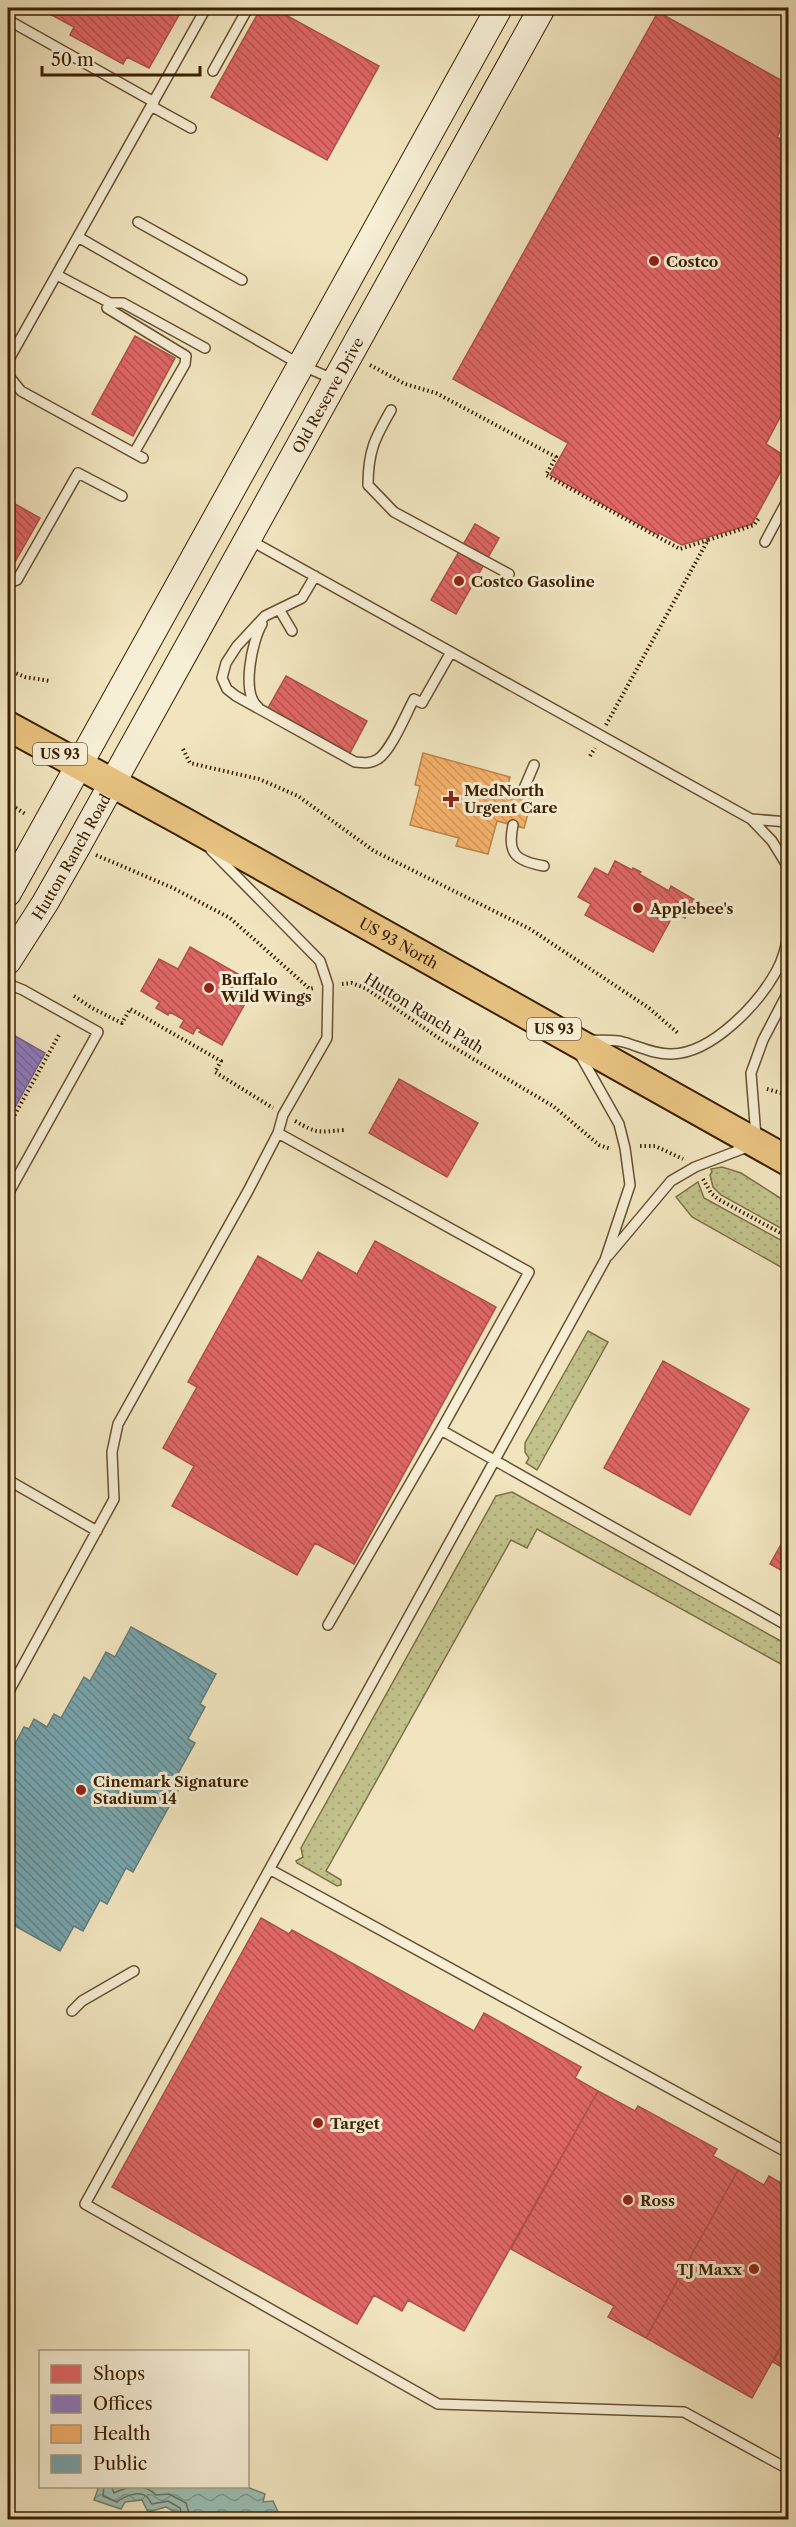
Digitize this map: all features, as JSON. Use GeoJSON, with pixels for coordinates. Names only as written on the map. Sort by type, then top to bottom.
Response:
{"type":"FeatureCollection","features":[{"type":"Feature","properties":{"kind":"main road"},"geometry":{"type":"LineString","coordinates":[[8,893],[499,8]]}},
{"type":"Feature","properties":{"kind":"main road","name":"Old Reserve Drive"},"geometry":{"type":"LineString","coordinates":[[111,783],[337,381],[542,8]]}},
{"type":"Feature","properties":{"kind":"main road","name":"US 93 North"},"geometry":{"type":"LineString","coordinates":[[9,725],[789,1161]]}},
{"type":"Feature","properties":{"kind":"main road","name":"Hutton Ranch Road"},"geometry":{"type":"LineString","coordinates":[[8,961],[45,903],[111,783]]}},
{"type":"Feature","properties":{"kind":"lane"},"geometry":{"type":"LineString","coordinates":[[8,361],[206,8]]}},
{"type":"Feature","properties":{"kind":"lane"},"geometry":{"type":"LineString","coordinates":[[213,71],[248,8]]}},
{"type":"Feature","properties":{"kind":"lane"},"geometry":{"type":"LineString","coordinates":[[8,20],[191,128]]}},
{"type":"Feature","properties":{"kind":"lane"},"geometry":{"type":"LineString","coordinates":[[138,222],[242,280]]}},
{"type":"Feature","properties":{"kind":"lane"},"geometry":{"type":"LineString","coordinates":[[78,237],[301,365],[337,381]]}},
{"type":"Feature","properties":{"kind":"lane"},"geometry":{"type":"LineString","coordinates":[[57,275],[110,303],[123,303],[205,348]]}},
{"type":"Feature","properties":{"kind":"lane"},"geometry":{"type":"LineString","coordinates":[[8,375],[21,391],[139,456],[185,364],[186,356],[107,308]]}},
{"type":"Feature","properties":{"kind":"lane"},"geometry":{"type":"LineString","coordinates":[[391,410],[375,437],[368,461],[368,485],[394,512],[508,574]]}},
{"type":"Feature","properties":{"kind":"lane"},"geometry":{"type":"LineString","coordinates":[[8,580],[11,582],[17,580],[78,473],[122,496]]}},
{"type":"Feature","properties":{"kind":"lane"},"geometry":{"type":"LineString","coordinates":[[765,542],[789,499]]}},
{"type":"Feature","properties":{"kind":"lane"},"geometry":{"type":"LineString","coordinates":[[248,539],[751,819],[772,841],[789,867]]}},
{"type":"Feature","properties":{"kind":"lane"},"geometry":{"type":"LineString","coordinates":[[315,576],[302,598],[266,616],[237,646],[226,663],[222,678],[227,689],[264,712],[355,762],[365,764],[378,759],[387,749],[414,699],[422,703],[451,652]]}},
{"type":"Feature","properties":{"kind":"lane"},"geometry":{"type":"LineString","coordinates":[[279,609],[292,631]]}},
{"type":"Feature","properties":{"kind":"lane"},"geometry":{"type":"LineString","coordinates":[[264,712],[252,702],[249,690],[252,654],[258,630],[266,616]]}},
{"type":"Feature","properties":{"kind":"lane"},"geometry":{"type":"LineString","coordinates":[[522,793],[534,765]]}},
{"type":"Feature","properties":{"kind":"lane"},"geometry":{"type":"LineString","coordinates":[[751,819],[789,822]]}},
{"type":"Feature","properties":{"kind":"lane"},"geometry":{"type":"LineString","coordinates":[[8,1693],[114,1499],[112,1452],[118,1424],[219,1244],[278,1133],[283,1115],[327,1038],[328,985],[320,961],[182,821]]}},
{"type":"Feature","properties":{"kind":"lane"},"geometry":{"type":"LineString","coordinates":[[513,825],[509,843],[515,854],[530,864],[544,866]]}},
{"type":"Feature","properties":{"kind":"lane"},"geometry":{"type":"LineString","coordinates":[[572,1040],[621,1041],[651,1051],[673,1054],[694,1049],[721,1033],[746,1012],[778,968],[789,935]]}},
{"type":"Feature","properties":{"kind":"lane"},"geometry":{"type":"LineString","coordinates":[[8,984],[98,1032],[8,1194]]}},
{"type":"Feature","properties":{"kind":"lane"},"geometry":{"type":"LineString","coordinates":[[789,992],[763,1040],[751,1073],[757,1143],[695,1167],[671,1181],[605,1260],[493,1459],[271,1870],[85,2204],[438,2404],[684,2412],[789,2469]]}},
{"type":"Feature","properties":{"kind":"lane"},"geometry":{"type":"LineString","coordinates":[[572,1040],[619,1124],[625,1148],[630,1185],[605,1260]]}},
{"type":"Feature","properties":{"kind":"lane"},"geometry":{"type":"LineString","coordinates":[[278,1133],[529,1272],[328,1625]]}},
{"type":"Feature","properties":{"kind":"lane"},"geometry":{"type":"LineString","coordinates":[[441,1430],[789,1626]]}},
{"type":"Feature","properties":{"kind":"lane"},"geometry":{"type":"LineString","coordinates":[[8,1480],[97,1531]]}},
{"type":"Feature","properties":{"kind":"lane"},"geometry":{"type":"LineString","coordinates":[[271,1870],[789,2153]]}},
{"type":"Feature","properties":{"kind":"lane"},"geometry":{"type":"LineString","coordinates":[[72,2010],[82,2001],[134,1971]]}},
{"type":"Feature","properties":{"kind":"path"},"geometry":{"type":"LineString","coordinates":[[370,365],[405,384],[436,393],[556,457],[546,474],[680,549],[754,525],[766,505],[781,513]]}},
{"type":"Feature","properties":{"kind":"path"},"geometry":{"type":"LineString","coordinates":[[590,756],[708,540]]}},
{"type":"Feature","properties":{"kind":"path"},"geometry":{"type":"LineString","coordinates":[[8,670],[25,677],[50,681]]}},
{"type":"Feature","properties":{"kind":"path"},"geometry":{"type":"LineString","coordinates":[[183,748],[190,763],[259,779],[298,796],[374,851],[530,929],[649,1008],[679,1034]]}},
{"type":"Feature","properties":{"kind":"path"},"geometry":{"type":"LineString","coordinates":[[8,803],[45,828]]}},
{"type":"Feature","properties":{"kind":"path","name":"Hutton Ranch Path"},"geometry":{"type":"LineString","coordinates":[[77,847],[173,888],[230,918],[310,989],[352,983],[367,988],[443,1041],[553,1106],[599,1145],[616,1149],[644,1145],[655,1146],[675,1154],[695,1167],[711,1193],[789,1238]]}},
{"type":"Feature","properties":{"kind":"path"},"geometry":{"type":"LineString","coordinates":[[74,996],[122,1023],[130,1009],[220,1061],[215,1072],[305,1129],[317,1133],[344,1130]]}},
{"type":"Feature","properties":{"kind":"path"},"geometry":{"type":"LineString","coordinates":[[8,1127],[59,1035]]}},
{"type":"Feature","properties":{"kind":"path"},"geometry":{"type":"LineString","coordinates":[[766,1089],[789,1095]]}},
{"type":"Feature","properties":{"kind":"green space"},"geometry":{"type":"Polygon","coordinates":[[[722,1167],[741,1173],[788,1203],[788,1232],[721,1195],[713,1187],[710,1175],[711,1169],[722,1167]]]}},
{"type":"Feature","properties":{"kind":"green space"},"geometry":{"type":"Polygon","coordinates":[[[698,1182],[704,1198],[788,1244],[788,1271],[692,1217],[676,1197],[698,1182]]]}},
{"type":"Feature","properties":{"kind":"green space"},"geometry":{"type":"Polygon","coordinates":[[[588,1331],[608,1342],[537,1470],[526,1463],[529,1458],[525,1452],[525,1443],[588,1331]]]}},
{"type":"Feature","properties":{"kind":"green space"},"geometry":{"type":"Polygon","coordinates":[[[512,1492],[788,1645],[788,1668],[537,1529],[527,1548],[511,1540],[326,1871],[341,1880],[341,1885],[337,1886],[297,1863],[296,1861],[303,1857],[301,1848],[496,1496],[512,1492]]]}},
{"type":"Feature","properties":{"kind":"water"},"geometry":{"type":"Polygon","coordinates":[[[249,2488],[265,2494],[263,2502],[273,2501],[280,2516],[285,2519],[178,2519],[175,2512],[166,2507],[148,2512],[142,2500],[125,2502],[121,2509],[94,2500],[98,2489],[249,2488]]]}},
{"type":"Feature","properties":{"kind":"building: Shops"},"geometry":{"type":"Polygon","coordinates":[[[51,8],[183,8],[149,68],[127,57],[123,64],[70,35],[74,27],[48,13],[51,8]]]}},
{"type":"Feature","properties":{"kind":"building: Shops"},"geometry":{"type":"Polygon","coordinates":[[[261,8],[273,8],[379,66],[327,160],[211,97],[261,8]]]}},
{"type":"Feature","properties":{"kind":"building: Shops","name":"Costco"},"geometry":{"type":"Polygon","coordinates":[[[658,12],[788,84],[788,116],[777,137],[788,144],[788,402],[766,444],[788,458],[752,524],[682,545],[659,533],[658,535],[550,475],[568,443],[453,379],[658,12]]]}},
{"type":"Feature","properties":{"kind":"building: Shops"},"geometry":{"type":"Polygon","coordinates":[[[135,336],[175,358],[133,436],[92,414],[135,336]]]}},
{"type":"Feature","properties":{"kind":"building: Shops"},"geometry":{"type":"Polygon","coordinates":[[[8,500],[40,518],[11,569],[8,567],[8,500]]]}},
{"type":"Feature","properties":{"kind":"building: Shops","name":"Costco Gasoline"},"geometry":{"type":"Polygon","coordinates":[[[475,524],[499,538],[456,614],[431,600],[475,524]]]}},
{"type":"Feature","properties":{"kind":"building: Shops"},"geometry":{"type":"Polygon","coordinates":[[[286,676],[367,721],[350,753],[268,708],[286,676]]]}},
{"type":"Feature","properties":{"kind":"building: Shops"},"geometry":{"type":"Polygon","coordinates":[[[615,861],[641,872],[639,874],[669,891],[671,886],[695,900],[685,918],[675,912],[653,952],[585,915],[591,904],[578,897],[595,868],[608,875],[615,861]]]}},
{"type":"Feature","properties":{"kind":"building: Shops"},"geometry":{"type":"Polygon","coordinates":[[[190,947],[256,984],[222,1045],[199,1032],[201,1030],[197,1027],[193,1034],[180,1027],[184,1020],[170,1012],[168,1015],[156,1008],[160,1002],[141,991],[159,959],[178,969],[190,947]]]}},
{"type":"Feature","properties":{"kind":"building: Shops"},"geometry":{"type":"Polygon","coordinates":[[[399,1079],[478,1123],[447,1177],[369,1133],[399,1079]]]}},
{"type":"Feature","properties":{"kind":"building: Shops"},"geometry":{"type":"Polygon","coordinates":[[[375,1241],[496,1307],[354,1564],[315,1543],[297,1575],[172,1506],[194,1466],[163,1448],[197,1387],[188,1382],[258,1256],[302,1281],[318,1252],[357,1274],[375,1241]]]}},
{"type":"Feature","properties":{"kind":"building: Shops"},"geometry":{"type":"Polygon","coordinates":[[[663,1361],[749,1409],[690,1515],[604,1468],[663,1361]]]}},
{"type":"Feature","properties":{"kind":"building: Shops"},"geometry":{"type":"Polygon","coordinates":[[[788,1532],[788,1574],[770,1564],[788,1532]]]}},
{"type":"Feature","properties":{"kind":"building: Shops"},"geometry":{"type":"Polygon","coordinates":[[[261,1918],[289,1934],[292,1930],[474,2031],[484,2013],[581,2067],[575,2078],[598,2091],[464,2331],[408,2300],[402,2311],[374,2295],[357,2324],[112,2187],[261,1918]]]}},
{"type":"Feature","properties":{"kind":"building: Shops"},"geometry":{"type":"Polygon","coordinates":[[[598,2091],[635,2111],[638,2106],[717,2149],[713,2156],[738,2170],[646,2338],[608,2317],[614,2306],[511,2249],[598,2091]]]}},
{"type":"Feature","properties":{"kind":"building: Shops"},"geometry":{"type":"Polygon","coordinates":[[[738,2170],[764,2185],[769,2176],[788,2187],[788,2333],[752,2398],[646,2338],[738,2170]]]}},
{"type":"Feature","properties":{"kind":"building: Shops"},"geometry":{"type":"Polygon","coordinates":[[[788,2333],[788,2371],[773,2362],[788,2333]]]}},
{"type":"Feature","properties":{"kind":"building: Offices"},"geometry":{"type":"Polygon","coordinates":[[[15,1036],[45,1053],[8,1120],[8,1049],[15,1036]]]}},
{"type":"Feature","properties":{"kind":"building: Health"},"geometry":{"type":"Polygon","coordinates":[[[423,753],[510,777],[507,789],[533,796],[524,828],[497,821],[488,854],[456,846],[459,838],[410,825],[420,786],[415,785],[423,753]]]}},
{"type":"Feature","properties":{"kind":"building: Public"},"geometry":{"type":"Polygon","coordinates":[[[131,1627],[216,1674],[200,1704],[205,1707],[188,1739],[195,1743],[175,1779],[182,1783],[133,1872],[126,1868],[107,1904],[100,1900],[83,1931],[74,1926],[60,1951],[8,1922],[8,1817],[12,1809],[8,1806],[8,1797],[12,1789],[8,1786],[8,1757],[24,1727],[29,1729],[34,1719],[47,1727],[54,1714],[61,1718],[84,1677],[90,1681],[106,1652],[115,1657],[131,1627]]]}},
{"type":"Feature","properties":{"kind":"place","name":"Costco"},"geometry":{"type":"Point","coordinates":[654,261]}},
{"type":"Feature","properties":{"kind":"place","name":"Costco Gasoline"},"geometry":{"type":"Point","coordinates":[459,581]}},
{"type":"Feature","properties":{"kind":"place","name":"MedNorth Urgent Care"},"geometry":{"type":"Point","coordinates":[451,799]}},
{"type":"Feature","properties":{"kind":"place","name":"Applebee's"},"geometry":{"type":"Point","coordinates":[638,908]}},
{"type":"Feature","properties":{"kind":"place","name":"Buffalo Wild Wings"},"geometry":{"type":"Point","coordinates":[209,988]}},
{"type":"Feature","properties":{"kind":"place","name":"Cinemark Signature Stadium 14"},"geometry":{"type":"Point","coordinates":[81,1790]}},
{"type":"Feature","properties":{"kind":"place","name":"Target"},"geometry":{"type":"Point","coordinates":[318,2123]}},
{"type":"Feature","properties":{"kind":"place","name":"Ross"},"geometry":{"type":"Point","coordinates":[628,2200]}},
{"type":"Feature","properties":{"kind":"place","name":"TJ Maxx"},"geometry":{"type":"Point","coordinates":[754,2269]}}]}
